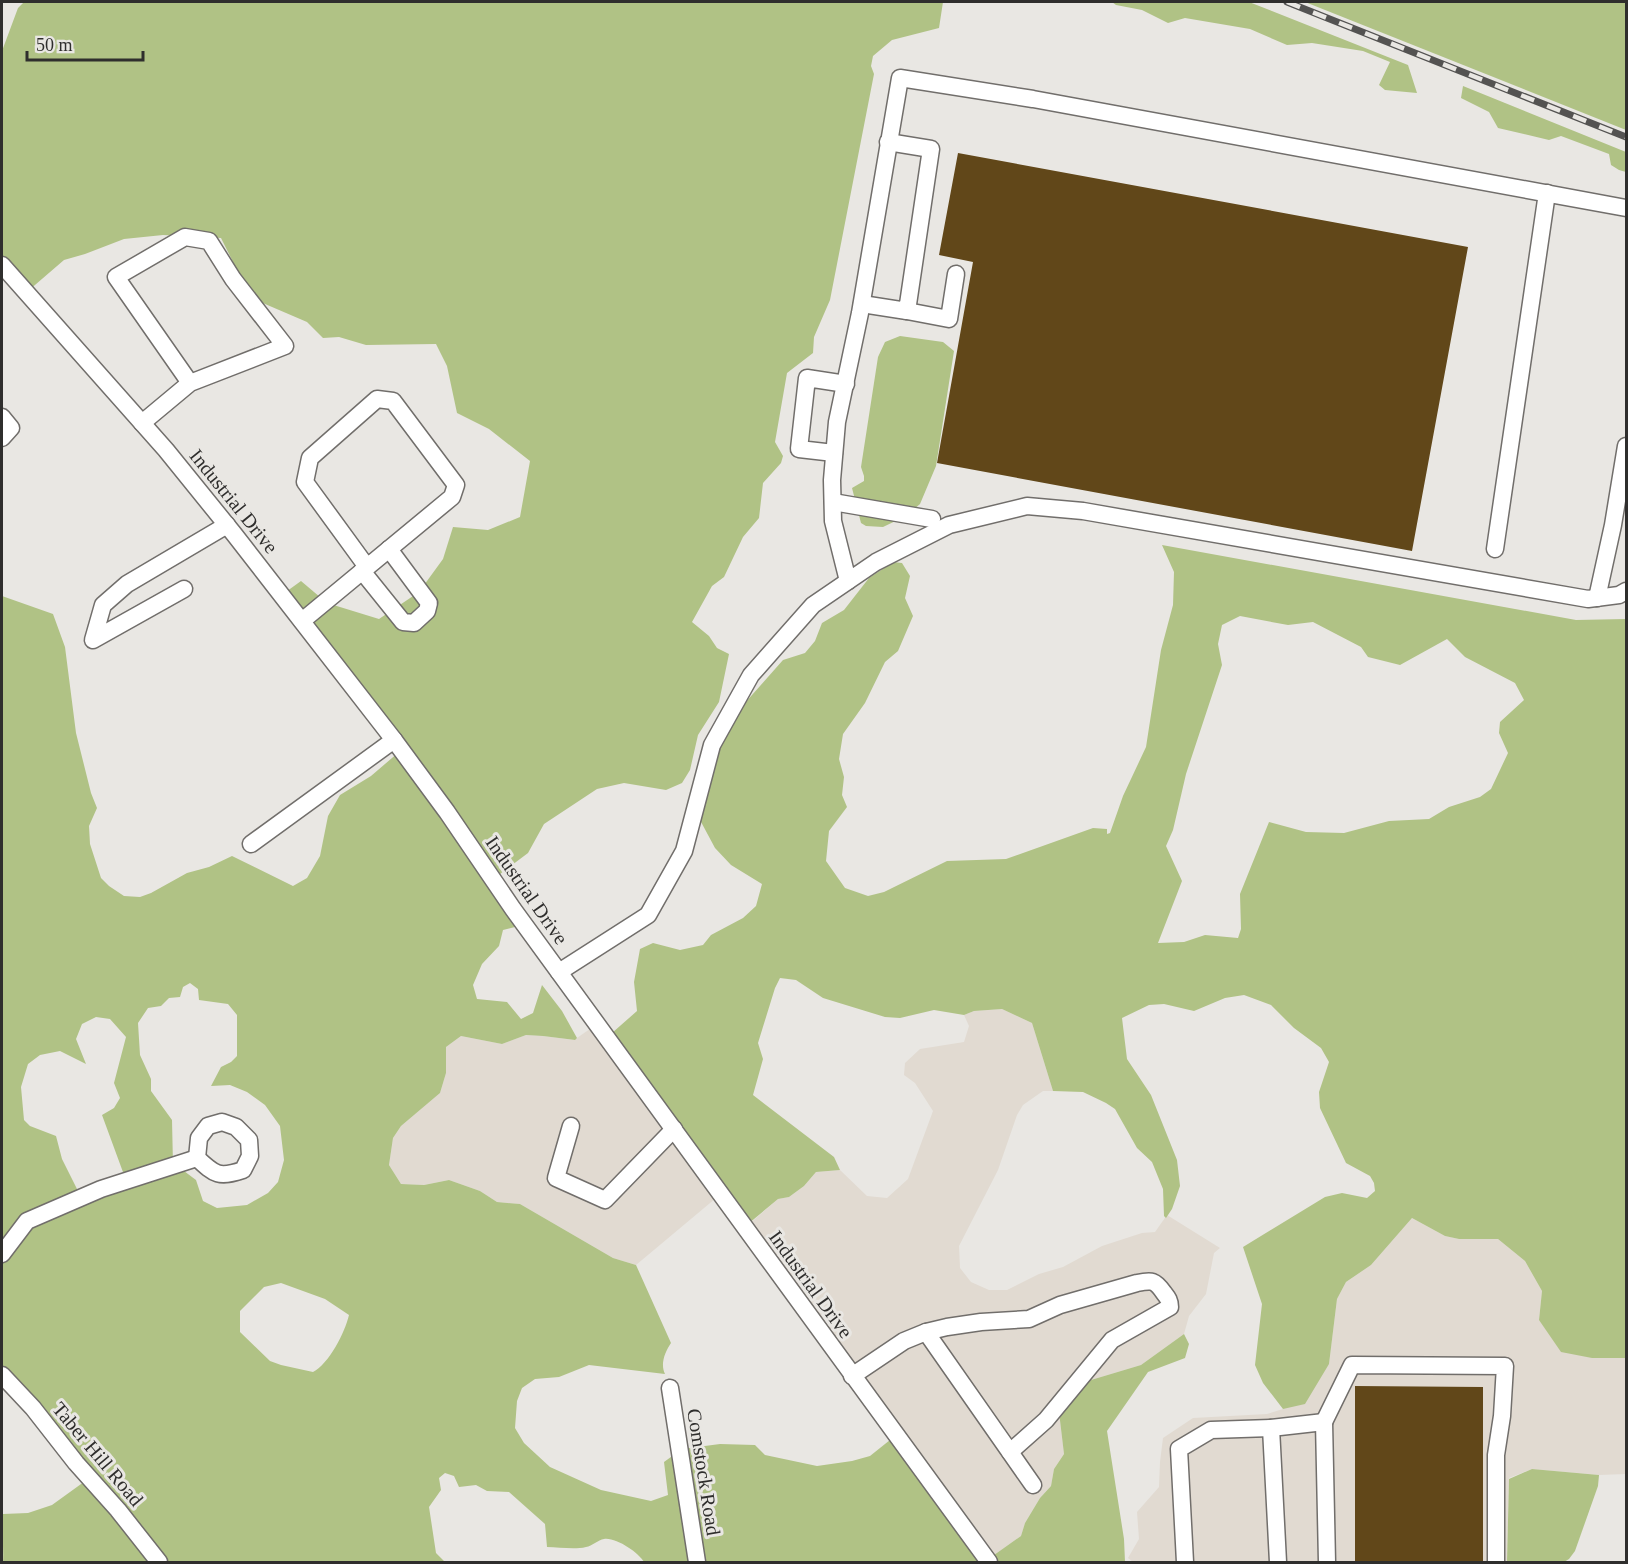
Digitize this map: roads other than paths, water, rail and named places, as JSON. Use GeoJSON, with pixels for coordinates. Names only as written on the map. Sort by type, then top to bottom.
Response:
{"type":"FeatureCollection","features":[{"type":"Feature","properties":{"kind":"street"},"geometry":{"type":"LineString","coordinates":[[848,581],[833,520],[832,480],[837,422],[862,304],[900,78],[1033,99],[1626,208]]}},
{"type":"Feature","properties":{"kind":"street"},"geometry":{"type":"LineString","coordinates":[[888,142],[931,149],[906,311]]}},
{"type":"Feature","properties":{"kind":"street"},"geometry":{"type":"LineString","coordinates":[[1495,549],[1547,194]]}},
{"type":"Feature","properties":{"kind":"street"},"geometry":{"type":"LineString","coordinates":[[142,423],[190,383],[285,346],[233,279],[209,241],[185,237],[116,277],[190,383]]}},
{"type":"Feature","properties":{"kind":"street","name":"Industrial Drive"},"geometry":{"type":"LineString","coordinates":[[2,265],[166,450],[394,740],[447,812],[513,909],[988,1563]]}},
{"type":"Feature","properties":{"kind":"street"},"geometry":{"type":"LineString","coordinates":[[862,304],[949,319],[956,274]]}},
{"type":"Feature","properties":{"kind":"street"},"geometry":{"type":"LineString","coordinates":[[834,453],[799,449],[807,378],[846,384]]}},
{"type":"Feature","properties":{"kind":"street"},"geometry":{"type":"LineString","coordinates":[[302,621],[364,569],[452,497],[456,485],[393,400],[377,399],[310,458],[305,482],[364,569],[403,622],[414,623],[427,611],[429,603],[389,549]]}},
{"type":"Feature","properties":{"kind":"street"},"geometry":{"type":"LineString","coordinates":[[2,417],[12,428],[2,438]]}},
{"type":"Feature","properties":{"kind":"street"},"geometry":{"type":"LineString","coordinates":[[1597,598],[1613,525],[1626,446]]}},
{"type":"Feature","properties":{"kind":"street"},"geometry":{"type":"LineString","coordinates":[[833,502],[932,519]]}},
{"type":"Feature","properties":{"kind":"street"},"geometry":{"type":"LineString","coordinates":[[559,972],[648,915],[684,851],[712,746],[751,675],[813,605],[876,562],[949,525],[1027,506],[1083,511],[1588,599],[1619,595],[1626,591]]}},
{"type":"Feature","properties":{"kind":"street"},"geometry":{"type":"LineString","coordinates":[[184,589],[93,640],[103,605],[127,585],[227,525]]}},
{"type":"Feature","properties":{"kind":"street"},"geometry":{"type":"LineString","coordinates":[[251,844],[394,740]]}},
{"type":"Feature","properties":{"kind":"street"},"geometry":{"type":"LineString","coordinates":[[571,1126],[556,1178],[606,1200],[674,1129]]}},
{"type":"Feature","properties":{"kind":"street"},"geometry":{"type":"LineString","coordinates":[[2,1254],[27,1221],[101,1189],[197,1158]]}},
{"type":"Feature","properties":{"kind":"street"},"geometry":{"type":"LineString","coordinates":[[852,1376],[904,1341],[926,1332],[981,1322],[1029,1319],[1060,1305],[1137,1283],[1149,1281],[1157,1283],[1170,1300],[1170,1307],[1112,1340],[1046,1420],[1010,1452]]}},
{"type":"Feature","properties":{"kind":"street"},"geometry":{"type":"LineString","coordinates":[[926,1332],[1034,1485]]}},
{"type":"Feature","properties":{"kind":"street"},"geometry":{"type":"LineString","coordinates":[[1327,1563],[1324,1422],[1352,1365],[1505,1366],[1502,1416],[1496,1455],[1496,1563]]}},
{"type":"Feature","properties":{"kind":"street","name":"Taber Hill Road"},"geometry":{"type":"LineString","coordinates":[[2,1375],[33,1408],[159,1563]]}},
{"type":"Feature","properties":{"kind":"street","name":"Comstock Road"},"geometry":{"type":"LineString","coordinates":[[670,1388],[697,1563]]}},
{"type":"Feature","properties":{"kind":"street"},"geometry":{"type":"LineString","coordinates":[[1185,1563],[1179,1449],[1211,1430],[1271,1428],[1324,1422]]}},
{"type":"Feature","properties":{"kind":"street"},"geometry":{"type":"LineString","coordinates":[[1271,1428],[1278,1563]]}},
{"type":"Feature","properties":{"kind":"railway"},"geometry":{"type":"LineString","coordinates":[[1287,2],[1626,137]]}}]}
